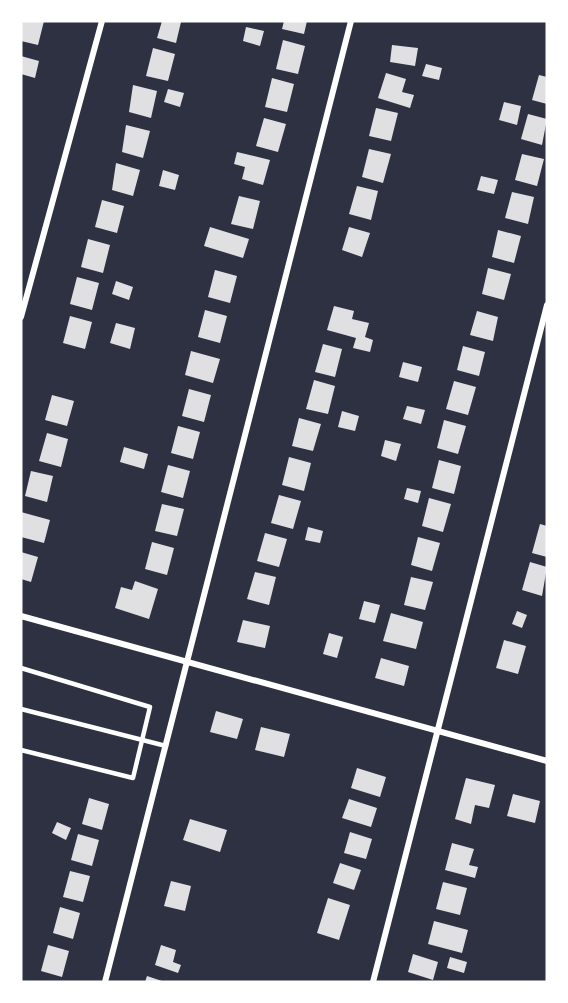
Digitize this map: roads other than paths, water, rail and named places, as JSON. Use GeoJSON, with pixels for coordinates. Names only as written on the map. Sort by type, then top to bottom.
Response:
{"type":"FeatureCollection","features":[{"type":"Feature","properties":{"kind":"street"},"geometry":{"type":"LineString","coordinates":[[21,317],[102,21]]}},
{"type":"Feature","properties":{"kind":"street"},"geometry":{"type":"LineString","coordinates":[[105,982],[351,21]]}},
{"type":"Feature","properties":{"kind":"street"},"geometry":{"type":"LineString","coordinates":[[373,982],[547,305]]}},
{"type":"Feature","properties":{"kind":"street"},"geometry":{"type":"LineString","coordinates":[[21,616],[187,664],[547,761]]}},
{"type":"Feature","properties":{"kind":"lane"},"geometry":{"type":"LineString","coordinates":[[21,668],[150,707],[133,778],[21,750]]}},
{"type":"Feature","properties":{"kind":"lane"},"geometry":{"type":"LineString","coordinates":[[21,709],[166,746]]}}]}
